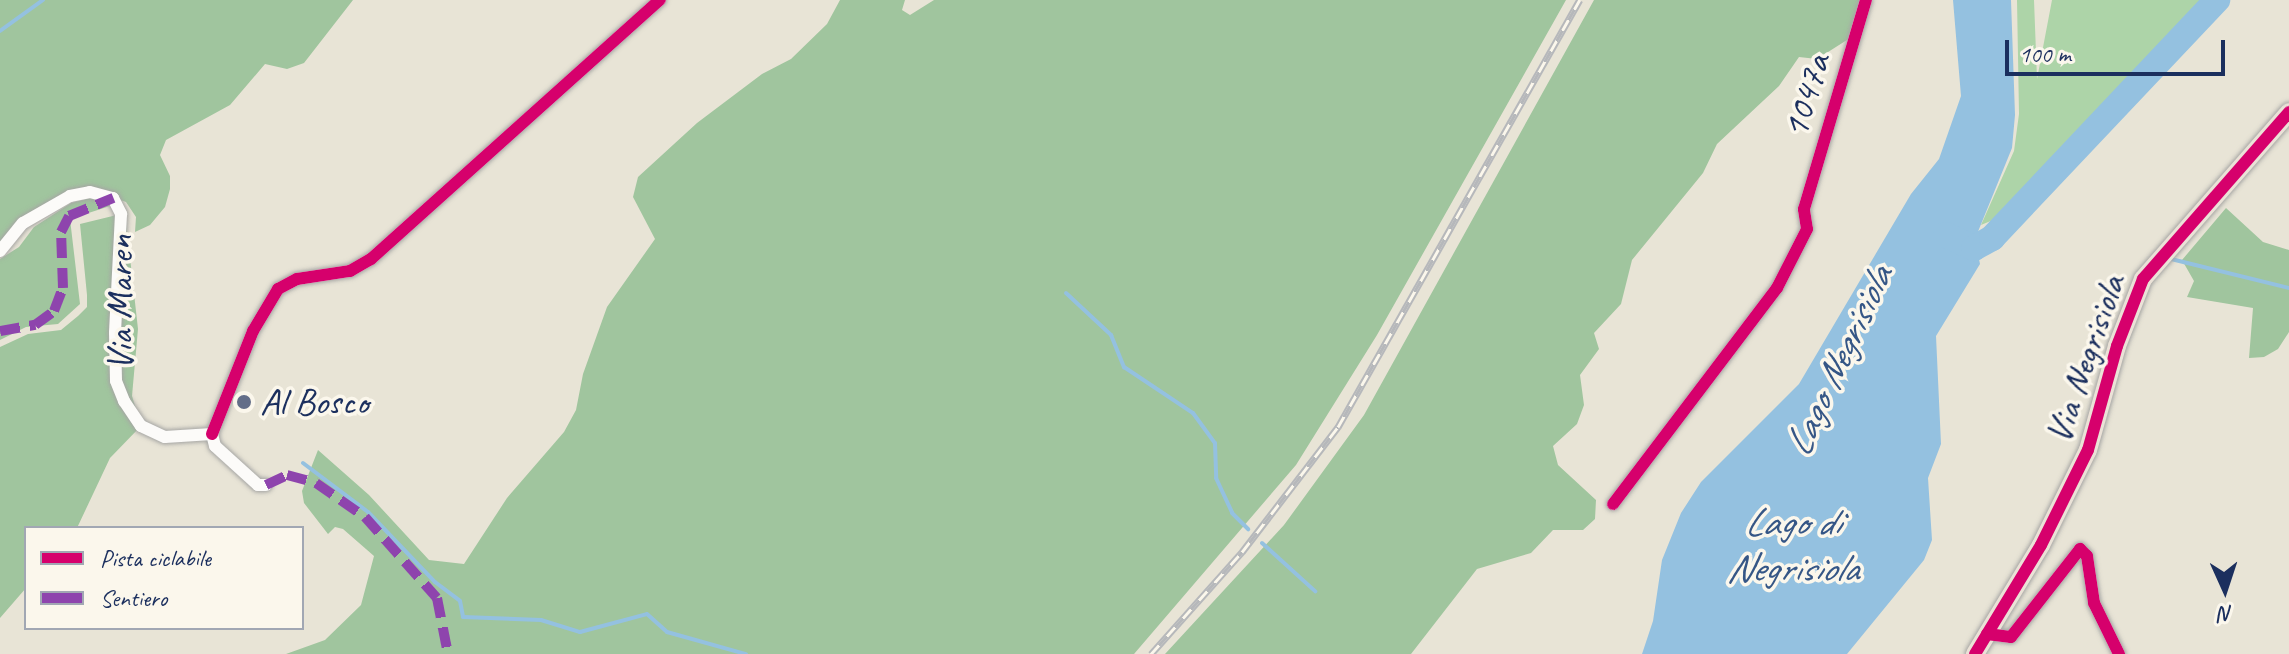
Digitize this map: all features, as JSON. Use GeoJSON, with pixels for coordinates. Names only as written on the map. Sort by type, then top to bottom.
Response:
{"type":"FeatureCollection","features":[{"type":"Feature","properties":{"kind":"main road","name":"Via Negrisiola"},"geometry":{"type":"LineString","coordinates":[[1975,654],[2041,545],[2088,450],[2122,332],[2143,279],[2289,112]]}},
{"type":"Feature","properties":{"kind":"street"},"geometry":{"type":"LineString","coordinates":[[266,485],[258,485],[215,446],[212,434],[253,331],[278,289],[297,279],[350,271],[371,259],[660,0]]}},
{"type":"Feature","properties":{"kind":"street","name":"1047a"},"geometry":{"type":"LineString","coordinates":[[1613,504],[1777,288],[1807,229],[1804,209],[1866,0]]}},
{"type":"Feature","properties":{"kind":"street","name":"Via Maren"},"geometry":{"type":"LineString","coordinates":[[0,251],[23,223],[70,196],[90,192],[113,198],[121,214],[115,333],[116,381],[124,401],[141,426],[165,437],[212,434]]}},
{"type":"Feature","properties":{"kind":"street"},"geometry":{"type":"LineString","coordinates":[[1987,634],[2011,637],[2080,549],[2087,556],[2094,603],[2119,654]]}},
{"type":"Feature","properties":{"kind":"green space"},"geometry":{"type":"Polygon","coordinates":[[[0,0],[353,0],[304,63],[287,69],[265,64],[230,105],[166,140],[160,155],[170,176],[170,189],[165,207],[150,225],[135,232],[136,217],[126,202],[93,190],[30,222],[0,252],[0,0]]]}},
{"type":"Feature","properties":{"kind":"green space"},"geometry":{"type":"Polygon","coordinates":[[[840,0],[905,0],[902,10],[910,15],[934,0],[1566,0],[1377,335],[1296,465],[1134,654],[286,654],[325,640],[361,605],[374,556],[343,529],[335,527],[328,534],[304,503],[302,491],[318,450],[369,495],[429,560],[464,564],[507,498],[564,432],[576,410],[583,374],[607,307],[655,239],[633,197],[638,177],[697,123],[762,74],[791,59],[827,24],[840,0]]]}},
{"type":"Feature","properties":{"kind":"green space"},"geometry":{"type":"Polygon","coordinates":[[[1594,0],[1866,0],[1858,33],[1817,59],[1799,57],[1779,86],[1717,144],[1703,173],[1632,260],[1621,304],[1594,333],[1599,349],[1580,375],[1584,405],[1577,424],[1553,446],[1558,465],[1596,500],[1595,519],[1583,530],[1553,530],[1531,553],[1477,569],[1411,654],[1165,654],[1284,525],[1364,415],[1594,0]]]}},
{"type":"Feature","properties":{"kind":"green space"},"geometry":{"type":"Polygon","coordinates":[[[2017,0],[2034,0],[2037,79],[2052,0],[2206,0],[2005,215],[1981,225],[2014,151],[2019,114],[2017,0]]]}},
{"type":"Feature","properties":{"kind":"green space"},"geometry":{"type":"Polygon","coordinates":[[[94,197],[111,201],[110,206],[70,219],[80,304],[58,324],[26,327],[0,340],[0,259],[19,247],[34,227],[71,203],[94,197]]]}},
{"type":"Feature","properties":{"kind":"green space"},"geometry":{"type":"Polygon","coordinates":[[[2226,208],[2263,242],[2289,250],[2289,332],[2278,349],[2264,357],[2249,358],[2253,308],[2187,297],[2194,281],[2182,260],[2226,208]]]}},
{"type":"Feature","properties":{"kind":"green space"},"geometry":{"type":"Polygon","coordinates":[[[125,213],[138,329],[132,396],[141,426],[110,458],[78,526],[24,526],[24,590],[0,618],[0,347],[28,334],[61,330],[87,307],[80,224],[125,213]]]}},
{"type":"Feature","properties":{"kind":"water","name":"Lago di Negrisiola"},"geometry":{"type":"Polygon","coordinates":[[[1953,0],[2011,0],[2015,115],[2012,148],[1975,239],[1980,264],[1936,336],[1941,444],[1928,478],[1932,540],[1924,560],[1847,654],[1642,654],[1653,621],[1662,560],[1681,513],[1701,482],[1799,384],[1911,194],[1939,159],[1961,96],[1953,0]]]}},
{"type":"Feature","properties":{"kind":"waterway"},"geometry":{"type":"LineString","coordinates":[[0,31],[43,0]]}},
{"type":"Feature","properties":{"kind":"waterway"},"geometry":{"type":"LineString","coordinates":[[1946,235],[1974,248],[1992,238],[2217,0]]}},
{"type":"Feature","properties":{"kind":"waterway"},"geometry":{"type":"LineString","coordinates":[[2167,258],[2289,288]]}},
{"type":"Feature","properties":{"kind":"waterway"},"geometry":{"type":"LineString","coordinates":[[1066,293],[1111,335],[1124,367],[1193,413],[1215,443],[1216,478],[1232,513],[1248,529]]}},
{"type":"Feature","properties":{"kind":"waterway"},"geometry":{"type":"LineString","coordinates":[[303,463],[368,512],[435,582],[460,601],[463,617],[541,620],[580,632],[647,614],[667,632],[746,654]]}},
{"type":"Feature","properties":{"kind":"waterway"},"geometry":{"type":"LineString","coordinates":[[1262,543],[1315,591]]}},
{"type":"Feature","properties":{"kind":"railway"},"geometry":{"type":"LineString","coordinates":[[1151,654],[1242,552],[1338,427],[1580,0]]}},
{"type":"Feature","properties":{"kind":"marked path"},"geometry":{"type":"LineString","coordinates":[[0,331],[35,325],[54,311],[63,288],[61,232],[69,216],[113,198]]}},
{"type":"Feature","properties":{"kind":"marked path"},"geometry":{"type":"LineString","coordinates":[[266,485],[287,475],[316,483],[365,517],[437,598],[448,654]]}},
{"type":"Feature","properties":{"kind":"cycle path"},"geometry":{"type":"LineString","coordinates":[[212,434],[253,331],[278,289],[297,279],[350,271],[371,259],[660,0]]}},
{"type":"Feature","properties":{"kind":"cycle path"},"geometry":{"type":"LineString","coordinates":[[1613,504],[1777,288],[1807,229],[1804,209],[1866,0]]}},
{"type":"Feature","properties":{"kind":"cycle path"},"geometry":{"type":"LineString","coordinates":[[1975,654],[2041,545],[2088,450],[2117,346],[2143,279],[2289,112]]}},
{"type":"Feature","properties":{"kind":"cycle path"},"geometry":{"type":"LineString","coordinates":[[1987,634],[2011,637],[2080,549],[2087,556],[2094,603],[2119,654]]}},
{"type":"Feature","properties":{"kind":"place","name":"Al Bosco"},"geometry":{"type":"Point","coordinates":[244,402]}},
{"type":"Feature","properties":{"kind":"water label","name":"Lago Negrisiola"},"geometry":{"type":"Point","coordinates":[1838,361]}}]}
